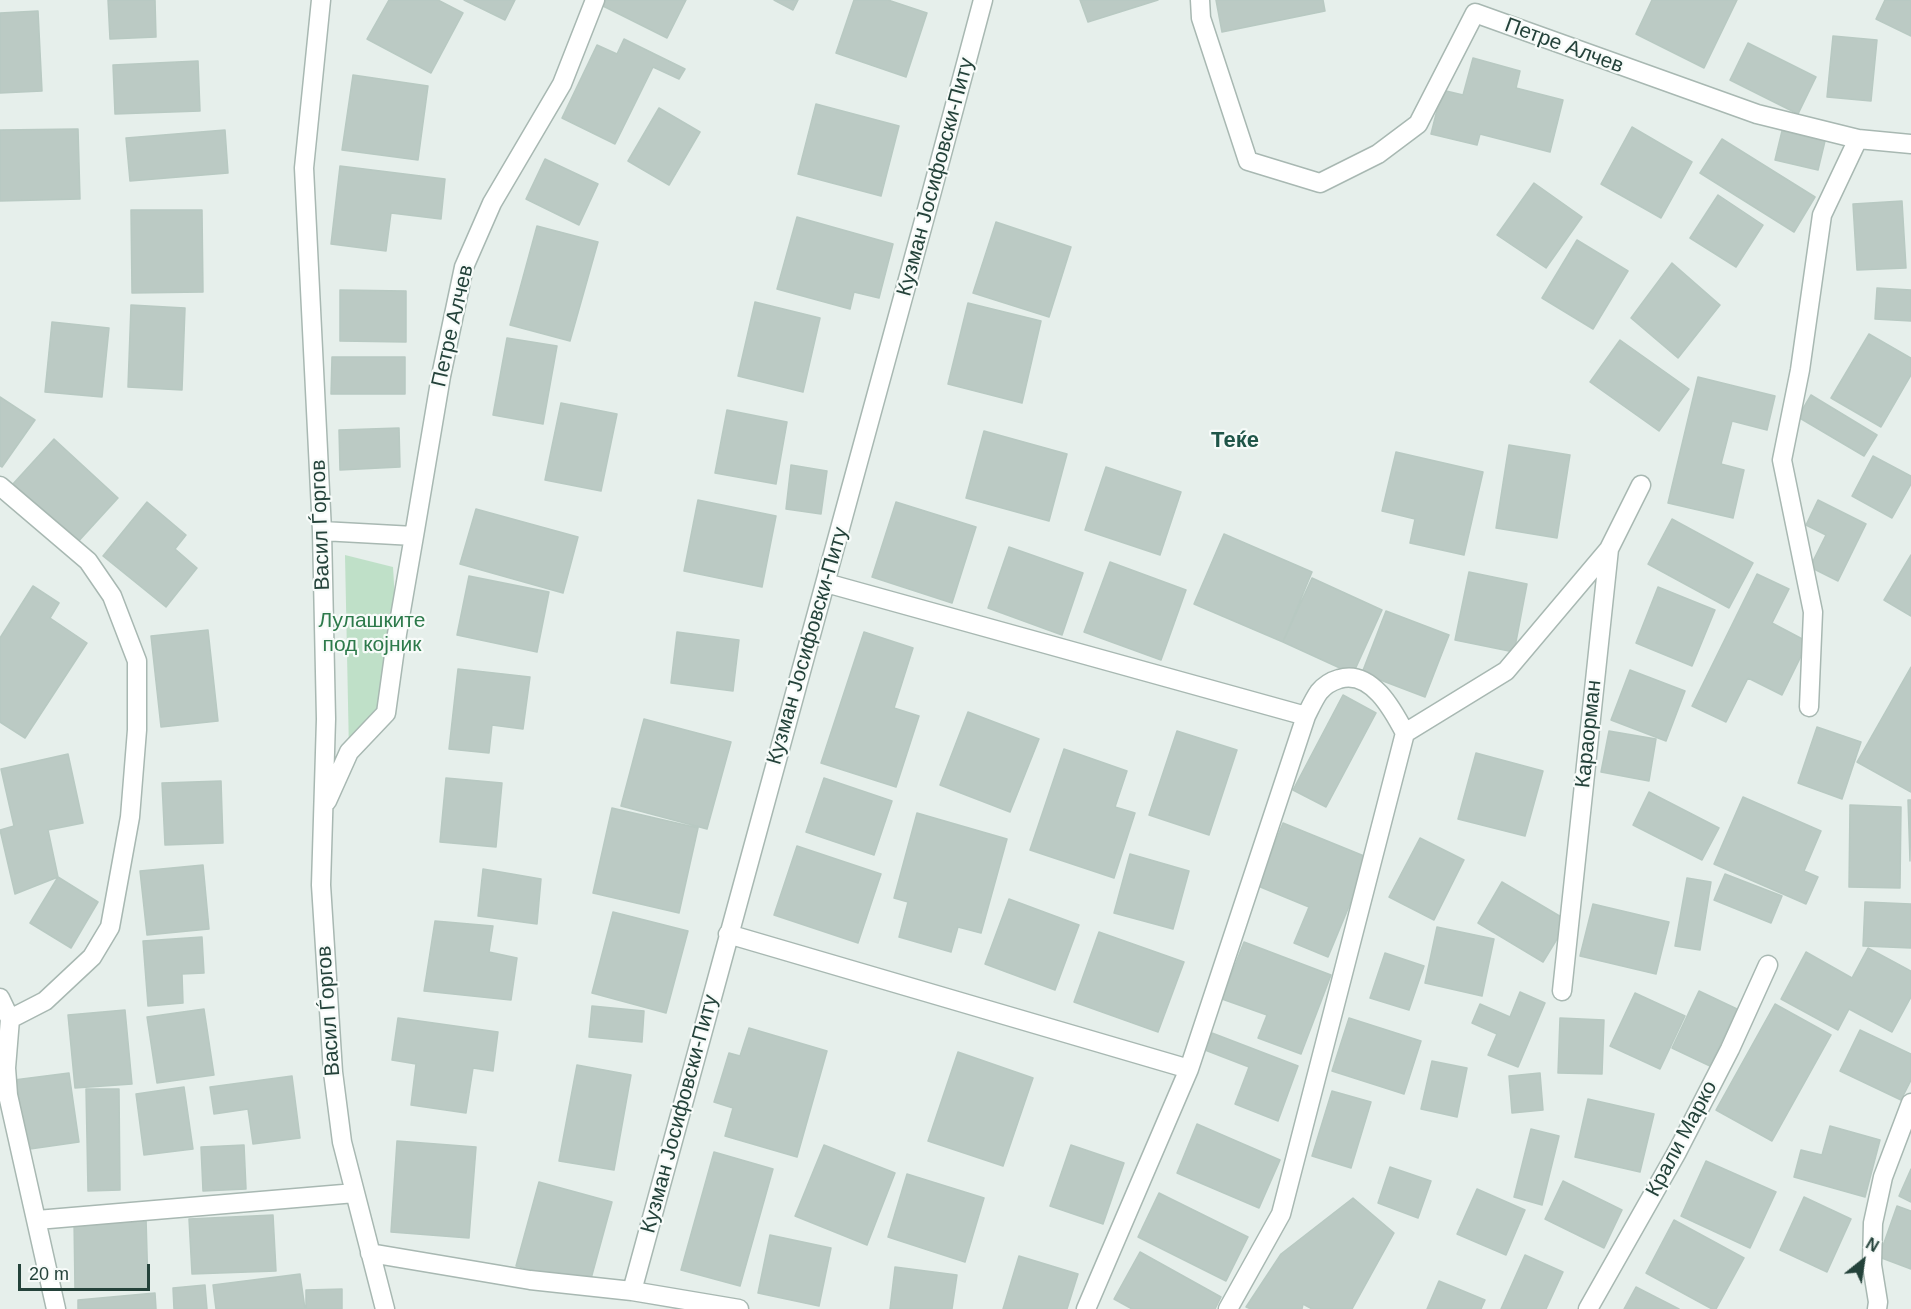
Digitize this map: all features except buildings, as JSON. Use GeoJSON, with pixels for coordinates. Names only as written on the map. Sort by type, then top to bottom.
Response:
{"type":"FeatureCollection","features":[{"type":"Feature","properties":{"kind":"street","name":"Васил Ѓоргов"},"geometry":{"type":"LineString","coordinates":[[321,0],[304,168],[322,531],[326,719],[321,885],[333,1072],[342,1142],[385,1309]]}},
{"type":"Feature","properties":{"kind":"street","name":"Петре Алчев"},"geometry":{"type":"LineString","coordinates":[[324,808],[349,752],[386,713],[397,634],[441,376],[464,267],[492,203],[562,84],[595,0]]}},
{"type":"Feature","properties":{"kind":"street","name":"Кузман Јосифовски-Питу"},"geometry":{"type":"LineString","coordinates":[[632,1291],[907,287],[983,0]]}},
{"type":"Feature","properties":{"kind":"street","name":"Петре Алчев"},"geometry":{"type":"LineString","coordinates":[[1200,0],[1201,18],[1248,161],[1320,183],[1378,154],[1418,124],[1475,13],[1757,114],[1858,139],[1911,144]]}},
{"type":"Feature","properties":{"kind":"street"},"geometry":{"type":"LineString","coordinates":[[1809,707],[1813,612],[1782,460],[1800,370],[1822,215],[1858,139]]}},
{"type":"Feature","properties":{"kind":"street"},"geometry":{"type":"LineString","coordinates":[[0,486],[88,561],[112,596],[137,661],[137,730],[130,817],[110,927],[92,957],[45,1000],[10,1019]]}},
{"type":"Feature","properties":{"kind":"street","name":"Караорман"},"geometry":{"type":"LineString","coordinates":[[1562,991],[1609,549],[1641,486]]}},
{"type":"Feature","properties":{"kind":"street"},"geometry":{"type":"LineString","coordinates":[[322,531],[414,536]]}},
{"type":"Feature","properties":{"kind":"street"},"geometry":{"type":"LineString","coordinates":[[1228,1309],[1281,1214],[1406,733],[1506,671],[1609,549]]}},
{"type":"Feature","properties":{"kind":"street"},"geometry":{"type":"LineString","coordinates":[[826,583],[1306,716]]}},
{"type":"Feature","properties":{"kind":"street"},"geometry":{"type":"LineString","coordinates":[[1086,1309],[1189,1069],[1306,716],[1320,690],[1346,677],[1361,680],[1376,691],[1391,708],[1406,733]]}},
{"type":"Feature","properties":{"kind":"street"},"geometry":{"type":"LineString","coordinates":[[728,934],[1189,1069]]}},
{"type":"Feature","properties":{"kind":"street","name":"Крали Марко"},"geometry":{"type":"LineString","coordinates":[[1588,1309],[1677,1152],[1730,1048],[1768,965]]}},
{"type":"Feature","properties":{"kind":"street"},"geometry":{"type":"LineString","coordinates":[[0,998],[10,1019],[6,1068],[8,1095],[56,1309]]}},
{"type":"Feature","properties":{"kind":"street"},"geometry":{"type":"LineString","coordinates":[[1877,1309],[1872,1265],[1873,1222],[1883,1177],[1911,1103]]}},
{"type":"Feature","properties":{"kind":"street"},"geometry":{"type":"LineString","coordinates":[[37,1220],[355,1193]]}},
{"type":"Feature","properties":{"kind":"street"},"geometry":{"type":"LineString","coordinates":[[370,1253],[530,1280],[632,1291],[739,1309]]}},
{"type":"Feature","properties":{"kind":"green space","name":"Лулашките под којник"},"geometry":{"type":"Polygon","coordinates":[[[345,555],[393,567],[397,634],[386,713],[349,752],[345,555]]]}},
{"type":"Feature","properties":{"kind":"district","name":"Теќе"},"geometry":{"type":"Point","coordinates":[1235,441]}}]}
